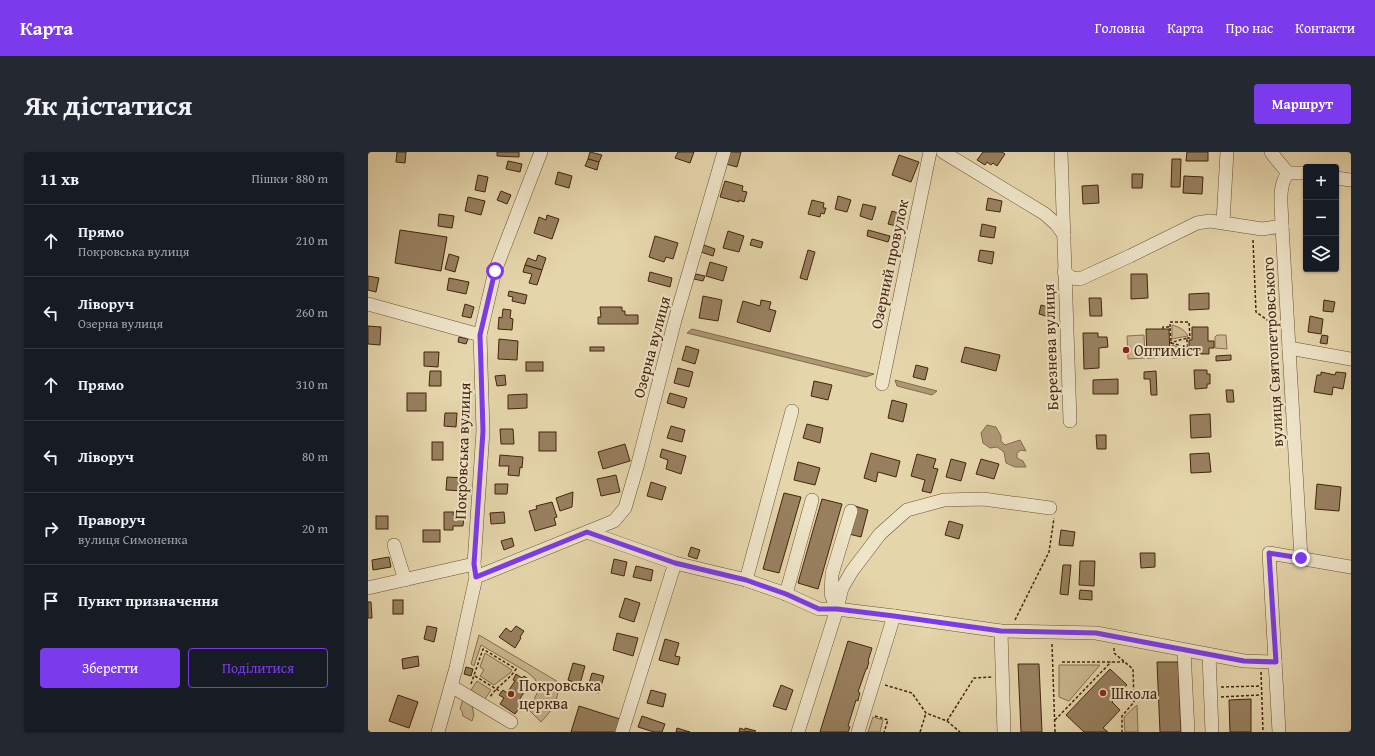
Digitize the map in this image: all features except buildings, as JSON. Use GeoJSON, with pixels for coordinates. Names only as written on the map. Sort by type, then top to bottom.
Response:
{"type":"FeatureCollection","features":[{"type":"Feature","properties":{"kind":"street","name":"Покровська вулиця"},"geometry":{"type":"LineString","coordinates":[[438,732],[451,686],[476,577],[474,564],[483,431],[480,335],[495,271],[541,152]]}},
{"type":"Feature","properties":{"kind":"street","name":"Озерна вулиця"},"geometry":{"type":"LineString","coordinates":[[476,577],[614,521],[625,508],[638,468],[675,320],[724,152]]}},
{"type":"Feature","properties":{"kind":"street","name":"Озерний провулок"},"geometry":{"type":"LineString","coordinates":[[882,384],[930,152]]}},
{"type":"Feature","properties":{"kind":"street"},"geometry":{"type":"LineString","coordinates":[[943,152],[1045,214],[1056,224],[1064,236]]}},
{"type":"Feature","properties":{"kind":"street","name":"Березнева вулиця"},"geometry":{"type":"LineString","coordinates":[[1061,152],[1070,421]]}},
{"type":"Feature","properties":{"kind":"street"},"geometry":{"type":"LineString","coordinates":[[1223,222],[1228,152]]}},
{"type":"Feature","properties":{"kind":"street"},"geometry":{"type":"LineString","coordinates":[[1271,152],[1288,172],[1303,173]]}},
{"type":"Feature","properties":{"kind":"street","name":"вулиця Святопетровського"},"geometry":{"type":"LineString","coordinates":[[1288,172],[1283,179],[1281,188],[1282,226],[1301,558]]}},
{"type":"Feature","properties":{"kind":"street"},"geometry":{"type":"LineString","coordinates":[[1339,178],[1351,180]]}},
{"type":"Feature","properties":{"kind":"street","name":"Березнева вулиця"},"geometry":{"type":"LineString","coordinates":[[1064,272],[1072,278],[1080,279],[1197,223],[1210,221],[1223,222],[1253,228],[1270,229],[1282,226]]}},
{"type":"Feature","properties":{"kind":"street"},"geometry":{"type":"LineString","coordinates":[[368,304],[480,335]]}},
{"type":"Feature","properties":{"kind":"street"},"geometry":{"type":"LineString","coordinates":[[1289,348],[1351,359]]}},
{"type":"Feature","properties":{"kind":"street"},"geometry":{"type":"LineString","coordinates":[[746,580],[792,411]]}},
{"type":"Feature","properties":{"kind":"street"},"geometry":{"type":"LineString","coordinates":[[798,732],[837,609],[842,588],[852,571],[880,534],[907,510],[944,500],[983,499],[1052,513]]}},
{"type":"Feature","properties":{"kind":"street"},"geometry":{"type":"LineString","coordinates":[[786,594],[812,500]]}},
{"type":"Feature","properties":{"kind":"street"},"geometry":{"type":"LineString","coordinates":[[837,609],[832,594],[832,574],[851,511]]}},
{"type":"Feature","properties":{"kind":"street"},"geometry":{"type":"LineString","coordinates":[[587,532],[675,563],[746,580],[786,594],[819,609],[837,609],[1006,631],[1096,633],[1244,661],[1276,662]]}},
{"type":"Feature","properties":{"kind":"street"},"geometry":{"type":"LineString","coordinates":[[394,545],[405,580]]}},
{"type":"Feature","properties":{"kind":"street"},"geometry":{"type":"LineString","coordinates":[[1279,732],[1269,553],[1351,566]]}},
{"type":"Feature","properties":{"kind":"street"},"geometry":{"type":"LineString","coordinates":[[622,732],[675,563]]}},
{"type":"Feature","properties":{"kind":"street"},"geometry":{"type":"LineString","coordinates":[[368,588],[474,564]]}},
{"type":"Feature","properties":{"kind":"street"},"geometry":{"type":"LineString","coordinates":[[858,732],[894,616]]}},
{"type":"Feature","properties":{"kind":"street"},"geometry":{"type":"LineString","coordinates":[[1004,732],[1003,677],[1006,631]]}},
{"type":"Feature","properties":{"kind":"street"},"geometry":{"type":"LineString","coordinates":[[1184,650],[1188,732]]}},
{"type":"Feature","properties":{"kind":"street"},"geometry":{"type":"LineString","coordinates":[[1209,655],[1212,692],[1212,732]]}},
{"type":"Feature","properties":{"kind":"street"},"geometry":{"type":"LineString","coordinates":[[451,686],[511,722]]}},
{"type":"Feature","properties":{"kind":"path"},"geometry":{"type":"LineString","coordinates":[[1253,228],[1256,312],[1288,334]]}},
{"type":"Feature","properties":{"kind":"path"},"geometry":{"type":"LineString","coordinates":[[1171,342],[1187,338],[1190,338],[1189,322],[1170,322],[1171,342],[1169,343],[1188,348],[1187,338]]}},
{"type":"Feature","properties":{"kind":"path"},"geometry":{"type":"LineString","coordinates":[[1163,329],[1163,327],[1170,327]]}},
{"type":"Feature","properties":{"kind":"path"},"geometry":{"type":"LineString","coordinates":[[1006,631],[1049,552],[1052,513]]}},
{"type":"Feature","properties":{"kind":"path"},"geometry":{"type":"LineString","coordinates":[[1052,632],[1055,732]]}},
{"type":"Feature","properties":{"kind":"path"},"geometry":{"type":"LineString","coordinates":[[1114,636],[1114,654],[1133,669],[1134,702],[1122,716],[1122,732]]}},
{"type":"Feature","properties":{"kind":"path"},"geometry":{"type":"LineString","coordinates":[[467,695],[483,649],[516,669],[512,676],[495,689]]}},
{"type":"Feature","properties":{"kind":"path"},"geometry":{"type":"LineString","coordinates":[[1260,661],[1263,732]]}},
{"type":"Feature","properties":{"kind":"path"},"geometry":{"type":"LineString","coordinates":[[1062,662],[1124,662]]}},
{"type":"Feature","properties":{"kind":"path"},"geometry":{"type":"LineString","coordinates":[[1055,720],[1111,662]]}},
{"type":"Feature","properties":{"kind":"path"},"geometry":{"type":"LineString","coordinates":[[472,672],[501,692]]}},
{"type":"Feature","properties":{"kind":"path"},"geometry":{"type":"LineString","coordinates":[[948,721],[974,678],[1003,677]]}},
{"type":"Feature","properties":{"kind":"path"},"geometry":{"type":"LineString","coordinates":[[873,681],[912,694],[926,713],[948,721],[960,732]]}},
{"type":"Feature","properties":{"kind":"path"},"geometry":{"type":"LineString","coordinates":[[1212,692],[1262,686]]}},
{"type":"Feature","properties":{"kind":"path"},"geometry":{"type":"LineString","coordinates":[[1212,692],[1262,695]]}},
{"type":"Feature","properties":{"kind":"path"},"geometry":{"type":"LineString","coordinates":[[863,713],[888,720],[884,732]]}},
{"type":"Feature","properties":{"kind":"path"},"geometry":{"type":"LineString","coordinates":[[920,732],[926,713]]}},
{"type":"Feature","properties":{"kind":"shaded area"},"geometry":{"type":"Polygon","coordinates":[[[1172,325],[1181,329],[1188,336],[1172,339],[1172,325]]]}},
{"type":"Feature","properties":{"kind":"shaded area"},"geometry":{"type":"Polygon","coordinates":[[[692,329],[874,374],[866,377],[687,333],[692,329]]]}},
{"type":"Feature","properties":{"kind":"shaded area"},"geometry":{"type":"Polygon","coordinates":[[[1144,335],[1145,358],[1128,359],[1127,336],[1144,335]]]}},
{"type":"Feature","properties":{"kind":"shaded area"},"geometry":{"type":"Polygon","coordinates":[[[1217,335],[1226,335],[1227,349],[1215,348],[1215,337],[1217,335]]]}},
{"type":"Feature","properties":{"kind":"shaded area"},"geometry":{"type":"Polygon","coordinates":[[[1172,345],[1184,349],[1190,357],[1172,358],[1172,345]]]}},
{"type":"Feature","properties":{"kind":"shaded area"},"geometry":{"type":"Polygon","coordinates":[[[895,380],[937,391],[932,395],[897,386],[895,380]]]}},
{"type":"Feature","properties":{"kind":"shaded area"},"geometry":{"type":"Polygon","coordinates":[[[987,425],[996,427],[1001,436],[1001,441],[1005,445],[1020,440],[1026,451],[1021,450],[1017,453],[1017,458],[1023,461],[1026,467],[1015,467],[1006,463],[1004,452],[997,447],[990,448],[983,443],[981,433],[987,425]]]}},
{"type":"Feature","properties":{"kind":"shaded area"},"geometry":{"type":"Polygon","coordinates":[[[479,635],[560,683],[554,704],[541,722],[529,710],[540,687],[534,678],[527,672],[481,645],[474,666],[471,664],[479,635]]]}},
{"type":"Feature","properties":{"kind":"shaded area"},"geometry":{"type":"Polygon","coordinates":[[[485,653],[512,670],[494,685],[480,676],[484,670],[480,667],[485,653]]]}},
{"type":"Feature","properties":{"kind":"shaded area"},"geometry":{"type":"Polygon","coordinates":[[[1059,665],[1100,665],[1069,701],[1059,697],[1059,665]]]}},
{"type":"Feature","properties":{"kind":"shaded area"},"geometry":{"type":"Polygon","coordinates":[[[477,681],[491,690],[485,699],[471,690],[477,681]]]}},
{"type":"Feature","properties":{"kind":"shaded area"},"geometry":{"type":"Polygon","coordinates":[[[463,699],[472,706],[474,715],[472,721],[463,716],[460,709],[463,699]]]}},
{"type":"Feature","properties":{"kind":"shaded area"},"geometry":{"type":"Polygon","coordinates":[[[1137,705],[1138,732],[1125,732],[1124,717],[1137,705]]]}},
{"type":"Feature","properties":{"kind":"shaded area"},"geometry":{"type":"Polygon","coordinates":[[[873,717],[883,720],[880,732],[868,732],[873,717]]]}},
{"type":"Feature","properties":{"kind":"place","name":"Оптиміст"},"geometry":{"type":"Point","coordinates":[1126,350]}},
{"type":"Feature","properties":{"kind":"place","name":"Школа"},"geometry":{"type":"Point","coordinates":[1103,693]}},
{"type":"Feature","properties":{"kind":"place","name":"Покровська церква"},"geometry":{"type":"Point","coordinates":[511,694]}},
{"type":"Feature","properties":{"kind":"route"},"geometry":{"type":"LineString","coordinates":[[495,271],[480,335],[483,431],[474,564],[476,577],[587,532],[675,563],[746,580],[786,594],[819,609],[837,609],[1001,631],[1096,633],[1244,661],[1276,662],[1269,553],[1301,558]]}}]}
